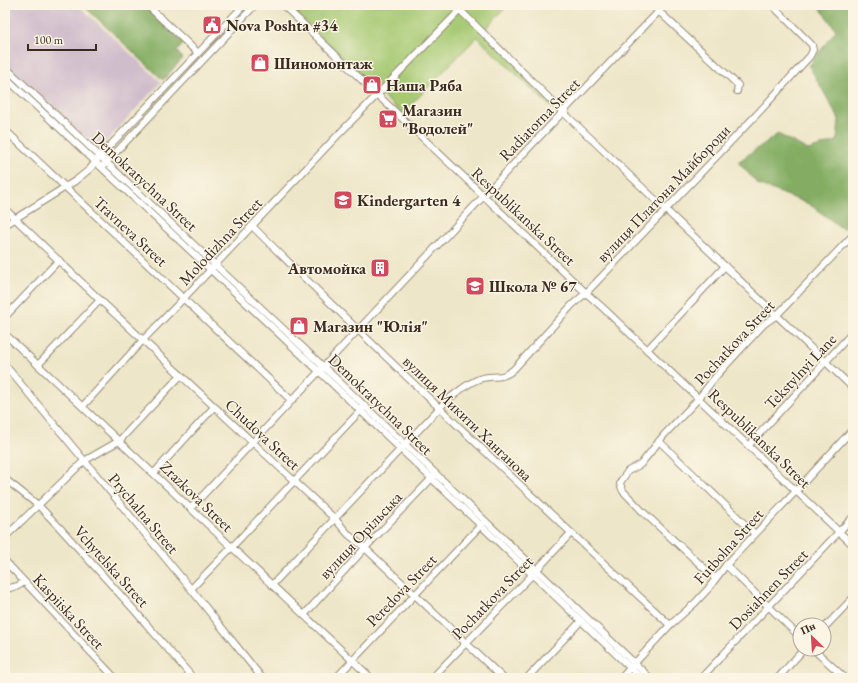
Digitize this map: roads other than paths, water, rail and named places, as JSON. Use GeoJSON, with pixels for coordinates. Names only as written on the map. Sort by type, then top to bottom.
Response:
{"type":"FeatureCollection","features":[{"type":"Feature","properties":{"kind":"street"},"geometry":{"type":"LineString","coordinates":[[147,5],[198,53]]}},
{"type":"Feature","properties":{"kind":"street"},"geometry":{"type":"LineString","coordinates":[[5,225],[65,188],[90,169],[97,159],[244,5]]}},
{"type":"Feature","properties":{"kind":"street"},"geometry":{"type":"LineString","coordinates":[[90,169],[104,165],[255,5]]}},
{"type":"Feature","properties":{"kind":"street","name":"Respublikanska Street"},"geometry":{"type":"LineString","coordinates":[[283,5],[853,545]]}},
{"type":"Feature","properties":{"kind":"street"},"geometry":{"type":"LineString","coordinates":[[652,5],[738,85],[738,91]]}},
{"type":"Feature","properties":{"kind":"street","name":"вулиця Платона Майбороди"},"geometry":{"type":"LineString","coordinates":[[272,585],[447,400],[475,380],[485,377],[502,377],[508,374],[572,305],[586,293],[760,111],[810,56],[813,50],[812,45],[772,5]]}},
{"type":"Feature","properties":{"kind":"street"},"geometry":{"type":"LineString","coordinates":[[460,6],[563,112],[853,388]]}},
{"type":"Feature","properties":{"kind":"street","name":"Molodizhna Street"},"geometry":{"type":"LineString","coordinates":[[83,406],[460,6]]}},
{"type":"Feature","properties":{"kind":"street","name":"Radiatorna Street"},"geometry":{"type":"LineString","coordinates":[[191,508],[659,11]]}},
{"type":"Feature","properties":{"kind":"street","name":"Demokratychna Street"},"geometry":{"type":"LineString","coordinates":[[5,67],[97,159]]}},
{"type":"Feature","properties":{"kind":"street","name":"Demokratychna Street"},"geometry":{"type":"LineString","coordinates":[[5,76],[104,165],[321,369],[632,666],[641,678]]}},
{"type":"Feature","properties":{"kind":"street","name":"Travneva Street"},"geometry":{"type":"LineString","coordinates":[[5,130],[292,400]]}},
{"type":"Feature","properties":{"kind":"street","name":"Chudova Street"},"geometry":{"type":"LineString","coordinates":[[5,209],[503,678]]}},
{"type":"Feature","properties":{"kind":"street","name":"вулиця Микити Ханганова"},"geometry":{"type":"LineString","coordinates":[[252,226],[439,409],[670,625]]}},
{"type":"Feature","properties":{"kind":"street","name":"Pochatkova Street"},"geometry":{"type":"LineString","coordinates":[[715,578],[643,512],[623,491],[620,484],[621,481],[628,471],[641,464],[659,441],[764,324],[777,315],[853,235]]}},
{"type":"Feature","properties":{"kind":"street"},"geometry":{"type":"LineString","coordinates":[[5,317],[59,260]]}},
{"type":"Feature","properties":{"kind":"street"},"geometry":{"type":"LineString","coordinates":[[647,350],[725,266]]}},
{"type":"Feature","properties":{"kind":"street"},"geometry":{"type":"LineString","coordinates":[[38,365],[100,300]]}},
{"type":"Feature","properties":{"kind":"street","name":"Tekstylnyi Lane"},"geometry":{"type":"LineString","coordinates":[[749,445],[853,332]]}},
{"type":"Feature","properties":{"kind":"street","name":"Zrazkova Street"},"geometry":{"type":"LineString","coordinates":[[5,334],[371,678]]}},
{"type":"Feature","properties":{"kind":"street","name":"Prychalna Street"},"geometry":{"type":"LineString","coordinates":[[5,365],[191,589],[262,678]]}},
{"type":"Feature","properties":{"kind":"street"},"geometry":{"type":"LineString","coordinates":[[5,537],[84,461],[119,441],[181,375]]}},
{"type":"Feature","properties":{"kind":"street"},"geometry":{"type":"LineString","coordinates":[[154,473],[214,407]]}},
{"type":"Feature","properties":{"kind":"street"},"geometry":{"type":"LineString","coordinates":[[191,589],[362,408]]}},
{"type":"Feature","properties":{"kind":"street","name":"Futbolna Street"},"geometry":{"type":"LineString","coordinates":[[621,678],[670,625],[695,603],[708,589],[726,565],[796,492],[853,429]]}},
{"type":"Feature","properties":{"kind":"street"},"geometry":{"type":"LineString","coordinates":[[659,441],[755,534]]}},
{"type":"Feature","properties":{"kind":"street","name":"вулиця Орільська"},"geometry":{"type":"LineString","coordinates":[[304,615],[365,548],[434,477]]}},
{"type":"Feature","properties":{"kind":"street","name":"Vchytelska Street"},"geometry":{"type":"LineString","coordinates":[[5,480],[38,505],[135,610],[193,678]]}},
{"type":"Feature","properties":{"kind":"street","name":"Dosiahnen Street"},"geometry":{"type":"LineString","coordinates":[[701,678],[853,518]]}},
{"type":"Feature","properties":{"kind":"street","name":"Peredova Street"},"geometry":{"type":"LineString","coordinates":[[336,678],[483,524]]}},
{"type":"Feature","properties":{"kind":"street","name":"Pochatkova Street"},"geometry":{"type":"LineString","coordinates":[[432,678],[571,533]]}},
{"type":"Feature","properties":{"kind":"street","name":"Kaspiiska Street"},"geometry":{"type":"LineString","coordinates":[[5,561],[24,582],[34,590],[115,678]]}},
{"type":"Feature","properties":{"kind":"street"},"geometry":{"type":"LineString","coordinates":[[726,565],[792,629]]}},
{"type":"Feature","properties":{"kind":"street","name":"Demokratychna Street"},"geometry":{"type":"LineString","coordinates":[[534,573],[581,621],[632,666],[650,678]]}},
{"type":"Feature","properties":{"kind":"street"},"geometry":{"type":"LineString","coordinates":[[5,590],[18,586],[24,582]]}},
{"type":"Feature","properties":{"kind":"street"},"geometry":{"type":"LineString","coordinates":[[832,620],[853,598]]}},
{"type":"Feature","properties":{"kind":"street"},"geometry":{"type":"LineString","coordinates":[[527,678],[581,621]]}},
{"type":"Feature","properties":{"kind":"street"},"geometry":{"type":"LineString","coordinates":[[778,678],[797,657]]}},
{"type":"Feature","properties":{"kind":"street"},"geometry":{"type":"LineString","coordinates":[[822,657],[845,678]]}},
{"type":"Feature","properties":{"kind":"place","name":"Nova Poshta #34"},"geometry":{"type":"Point","coordinates":[212,25]}},
{"type":"Feature","properties":{"kind":"place","name":"Шиномонтаж"},"geometry":{"type":"Point","coordinates":[260,63]}},
{"type":"Feature","properties":{"kind":"place","name":"Наша Ряба"},"geometry":{"type":"Point","coordinates":[372,85]}},
{"type":"Feature","properties":{"kind":"place","name":"Магазин \"Водолей\""},"geometry":{"type":"Point","coordinates":[388,119]}},
{"type":"Feature","properties":{"kind":"place","name":"Kindergarten 4"},"geometry":{"type":"Point","coordinates":[343,200]}},
{"type":"Feature","properties":{"kind":"place","name":"Автомойка"},"geometry":{"type":"Point","coordinates":[380,268]}},
{"type":"Feature","properties":{"kind":"place","name":"Школа № 67"},"geometry":{"type":"Point","coordinates":[475,286]}},
{"type":"Feature","properties":{"kind":"place","name":"Магазин \"Юлія\""},"geometry":{"type":"Point","coordinates":[299,326]}}]}
